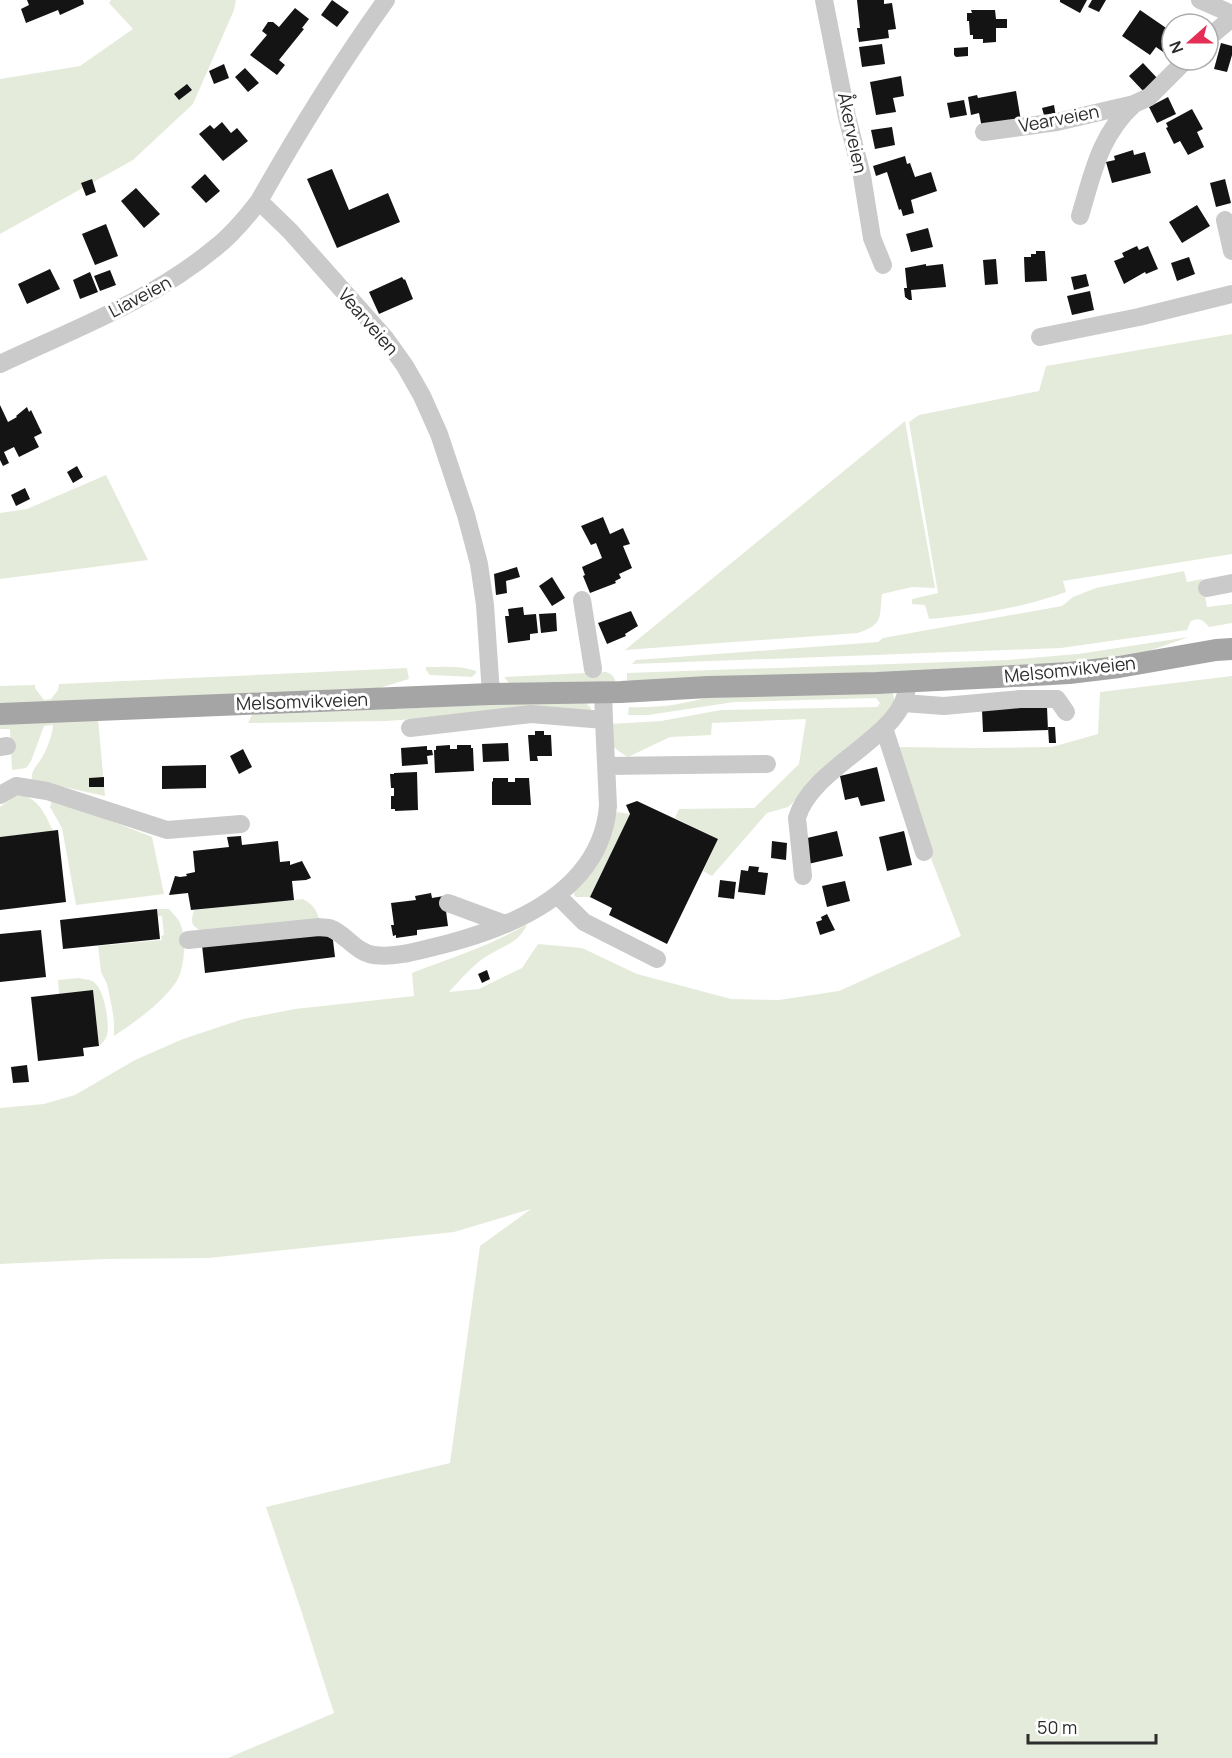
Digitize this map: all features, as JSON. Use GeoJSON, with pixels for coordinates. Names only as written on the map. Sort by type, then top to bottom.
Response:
{"type":"FeatureCollection","features":[{"type":"Feature","properties":{"kind":"main road","name":"Melsomvikveien"},"geometry":{"type":"LineString","coordinates":[[0,714],[708,687],[904,692],[1119,667],[1232,649]]}},
{"type":"Feature","properties":{"kind":"street"},"geometry":{"type":"LineString","coordinates":[[259,201],[354,45],[386,0]]}},
{"type":"Feature","properties":{"kind":"street","name":"Åkerveien"},"geometry":{"type":"LineString","coordinates":[[824,0],[847,117],[862,176],[872,238],[883,265]]}},
{"type":"Feature","properties":{"kind":"street"},"geometry":{"type":"LineString","coordinates":[[1200,0],[1232,16],[1220,27]]}},
{"type":"Feature","properties":{"kind":"street","name":"Vearveien"},"geometry":{"type":"LineString","coordinates":[[984,132],[1057,122],[1134,104],[1149,97],[1174,72]]}},
{"type":"Feature","properties":{"kind":"street","name":"Vearveien"},"geometry":{"type":"LineString","coordinates":[[1080,216],[1100,149],[1117,122],[1134,104]]}},
{"type":"Feature","properties":{"kind":"street","name":"Liaveien"},"geometry":{"type":"LineString","coordinates":[[0,364],[121,308],[180,276],[217,247],[259,201]]}},
{"type":"Feature","properties":{"kind":"street","name":"Vearveien"},"geometry":{"type":"LineString","coordinates":[[259,201],[290,231],[385,338],[405,366],[422,396],[439,434],[466,515],[479,564],[485,604],[490,694]]}},
{"type":"Feature","properties":{"kind":"street"},"geometry":{"type":"LineString","coordinates":[[1225,220],[1232,251]]}},
{"type":"Feature","properties":{"kind":"street"},"geometry":{"type":"LineString","coordinates":[[1040,337],[1139,317],[1232,294]]}},
{"type":"Feature","properties":{"kind":"street"},"geometry":{"type":"LineString","coordinates":[[1207,588],[1232,583]]}},
{"type":"Feature","properties":{"kind":"street"},"geometry":{"type":"LineString","coordinates":[[582,600],[593,669]]}},
{"type":"Feature","properties":{"kind":"street"},"geometry":{"type":"LineString","coordinates":[[188,940],[319,927],[331,928],[354,946],[372,955],[401,955],[454,942],[506,924],[536,910],[558,896],[579,877],[592,858],[600,840],[608,806],[603,692]]}},
{"type":"Feature","properties":{"kind":"street"},"geometry":{"type":"LineString","coordinates":[[803,876],[797,818],[799,808],[823,780],[891,721],[904,692]]}},
{"type":"Feature","properties":{"kind":"street","name":"Melsomvikveien"},"geometry":{"type":"LineString","coordinates":[[904,692],[944,706],[1020,699],[1057,699],[1066,712]]}},
{"type":"Feature","properties":{"kind":"street"},"geometry":{"type":"LineString","coordinates":[[410,728],[531,714],[604,720]]}},
{"type":"Feature","properties":{"kind":"street"},"geometry":{"type":"LineString","coordinates":[[884,728],[924,852]]}},
{"type":"Feature","properties":{"kind":"street"},"geometry":{"type":"LineString","coordinates":[[606,766],[767,764]]}},
{"type":"Feature","properties":{"kind":"street"},"geometry":{"type":"LineString","coordinates":[[0,795],[16,786],[47,791],[167,830],[241,824]]}},
{"type":"Feature","properties":{"kind":"street"},"geometry":{"type":"LineString","coordinates":[[558,896],[584,922],[657,959]]}},
{"type":"Feature","properties":{"kind":"street"},"geometry":{"type":"LineString","coordinates":[[448,903],[506,924]]}},
{"type":"Feature","properties":{"kind":"green space"},"geometry":{"type":"Polygon","coordinates":[[[111,0],[236,0],[234,10],[193,104],[133,160],[0,234],[0,79],[80,66],[133,29],[109,3],[111,0]]]}},
{"type":"Feature","properties":{"kind":"green space"},"geometry":{"type":"Polygon","coordinates":[[[1232,334],[1232,554],[1063,581],[1066,592],[1015,607],[981,613],[929,619],[925,605],[912,604],[912,599],[938,593],[909,422],[919,415],[1039,391],[1046,366],[1232,334]]]}},
{"type":"Feature","properties":{"kind":"green space"},"geometry":{"type":"Polygon","coordinates":[[[905,421],[935,588],[912,587],[882,594],[879,619],[866,630],[858,633],[625,650],[905,421]]]}},
{"type":"Feature","properties":{"kind":"green space"},"geometry":{"type":"Polygon","coordinates":[[[106,475],[148,560],[0,579],[0,513],[27,509],[106,475]]]}},
{"type":"Feature","properties":{"kind":"green space"},"geometry":{"type":"Polygon","coordinates":[[[1184,571],[1187,582],[1202,579],[1207,607],[1232,604],[1232,623],[1209,627],[1197,619],[1191,621],[1187,630],[1061,648],[632,664],[636,660],[878,642],[883,638],[1062,606],[1073,597],[1096,588],[1184,571]]]}},
{"type":"Feature","properties":{"kind":"green space"},"geometry":{"type":"Polygon","coordinates":[[[1189,637],[1143,653],[1065,664],[946,671],[627,680],[627,673],[1007,660],[1078,654],[1189,637]]]}},
{"type":"Feature","properties":{"kind":"green space"},"geometry":{"type":"Polygon","coordinates":[[[426,667],[458,667],[476,671],[476,673],[472,677],[430,675],[426,667]]]}},
{"type":"Feature","properties":{"kind":"green space"},"geometry":{"type":"Polygon","coordinates":[[[407,668],[409,679],[373,690],[0,704],[0,686],[35,685],[44,700],[51,699],[58,690],[59,684],[407,668]]]}},
{"type":"Feature","properties":{"kind":"green space"},"geometry":{"type":"Polygon","coordinates":[[[606,672],[611,674],[615,681],[509,683],[504,677],[606,672]]]}},
{"type":"Feature","properties":{"kind":"green space"},"geometry":{"type":"Polygon","coordinates":[[[1232,676],[1232,1758],[228,1758],[334,1713],[266,1507],[450,1463],[480,1246],[531,1209],[454,1232],[209,1258],[105,1259],[0,1264],[0,1108],[44,1104],[75,1095],[135,1060],[183,1039],[243,1019],[295,1009],[414,996],[412,973],[485,945],[527,924],[520,936],[482,959],[449,992],[479,989],[522,968],[538,944],[582,948],[637,974],[731,999],[779,1000],[839,991],[961,936],[920,830],[897,747],[1052,747],[1098,734],[1100,692],[1232,676]]]}},
{"type":"Feature","properties":{"kind":"green space"},"geometry":{"type":"Polygon","coordinates":[[[892,691],[896,705],[868,734],[788,807],[767,813],[712,876],[703,871],[718,839],[675,818],[679,809],[754,808],[799,764],[806,719],[712,723],[711,735],[670,737],[628,757],[615,747],[611,740],[610,724],[661,721],[721,710],[877,707],[880,703],[876,698],[734,702],[648,715],[628,715],[629,707],[668,706],[705,698],[892,691]]]}},
{"type":"Feature","properties":{"kind":"green space"},"geometry":{"type":"Polygon","coordinates":[[[584,701],[591,711],[514,712],[386,721],[248,723],[252,715],[584,701]]]}},
{"type":"Feature","properties":{"kind":"green space"},"geometry":{"type":"Polygon","coordinates":[[[98,719],[105,796],[32,780],[34,770],[49,743],[53,725],[44,726],[31,761],[26,768],[12,770],[10,729],[0,729],[0,723],[98,719]]]}},
{"type":"Feature","properties":{"kind":"green space"},"geometry":{"type":"Polygon","coordinates":[[[24,795],[39,805],[53,831],[0,837],[0,807],[14,796],[24,795]]]}},
{"type":"Feature","properties":{"kind":"green space"},"geometry":{"type":"Polygon","coordinates":[[[55,799],[152,837],[164,894],[76,905],[62,828],[50,807],[52,800],[55,799]]]}},
{"type":"Feature","properties":{"kind":"green space"},"geometry":{"type":"Polygon","coordinates":[[[617,812],[630,814],[590,897],[576,897],[574,891],[596,862],[617,812]]]}},
{"type":"Feature","properties":{"kind":"green space"},"geometry":{"type":"Polygon","coordinates":[[[303,899],[314,908],[319,921],[202,931],[192,923],[194,910],[303,899]]]}},
{"type":"Feature","properties":{"kind":"green space"},"geometry":{"type":"Polygon","coordinates":[[[157,909],[169,909],[180,923],[184,938],[181,972],[174,985],[154,1007],[114,1036],[112,1008],[107,984],[101,972],[98,946],[162,940],[161,936],[164,935],[162,916],[158,916],[157,909]]]}},
{"type":"Feature","properties":{"kind":"green space"},"geometry":{"type":"Polygon","coordinates":[[[87,979],[96,984],[103,997],[108,1029],[106,1038],[99,1046],[93,990],[59,994],[58,980],[87,979]]]}},
{"type":"Feature","properties":{"kind":"building"},"geometry":{"type":"Polygon","coordinates":[[[27,0],[83,0],[84,4],[60,15],[58,10],[26,23],[21,9],[29,5],[27,0]]]}},
{"type":"Feature","properties":{"kind":"building"},"geometry":{"type":"Polygon","coordinates":[[[332,0],[349,12],[337,27],[321,15],[332,0]]]}},
{"type":"Feature","properties":{"kind":"building"},"geometry":{"type":"Polygon","coordinates":[[[857,0],[884,0],[884,4],[892,3],[896,29],[888,30],[889,38],[859,42],[857,0]]]}},
{"type":"Feature","properties":{"kind":"building"},"geometry":{"type":"Polygon","coordinates":[[[1060,0],[1087,0],[1080,13],[1060,0]]]}},
{"type":"Feature","properties":{"kind":"building"},"geometry":{"type":"Polygon","coordinates":[[[1092,0],[1106,0],[1099,12],[1088,7],[1092,0]]]}},
{"type":"Feature","properties":{"kind":"building"},"geometry":{"type":"Polygon","coordinates":[[[295,8],[309,19],[302,28],[304,29],[279,60],[285,65],[277,75],[250,55],[267,35],[262,31],[268,22],[273,22],[279,27],[295,8]]]}},
{"type":"Feature","properties":{"kind":"building"},"geometry":{"type":"Polygon","coordinates":[[[971,10],[995,10],[996,19],[1007,19],[1007,28],[996,28],[996,42],[983,43],[983,39],[973,39],[973,35],[970,35],[969,21],[967,21],[967,13],[972,13],[971,10]]]}},
{"type":"Feature","properties":{"kind":"building"},"geometry":{"type":"Polygon","coordinates":[[[1140,10],[1160,24],[1160,50],[1156,47],[1150,55],[1122,36],[1140,10]]]}},
{"type":"Feature","properties":{"kind":"building"},"geometry":{"type":"Polygon","coordinates":[[[1221,43],[1232,46],[1227,72],[1220,70],[1221,43]]]}},
{"type":"Feature","properties":{"kind":"building"},"geometry":{"type":"Polygon","coordinates":[[[882,44],[885,64],[862,67],[859,47],[882,44]]]}},
{"type":"Feature","properties":{"kind":"building"},"geometry":{"type":"Polygon","coordinates":[[[968,47],[968,56],[956,57],[954,55],[954,48],[968,47]]]}},
{"type":"Feature","properties":{"kind":"building"},"geometry":{"type":"Polygon","coordinates":[[[1143,63],[1158,79],[1145,93],[1129,76],[1143,63]]]}},
{"type":"Feature","properties":{"kind":"building"},"geometry":{"type":"Polygon","coordinates":[[[224,64],[229,78],[214,84],[209,71],[224,64]]]}},
{"type":"Feature","properties":{"kind":"building"},"geometry":{"type":"Polygon","coordinates":[[[245,68],[259,83],[248,92],[235,77],[245,68]]]}},
{"type":"Feature","properties":{"kind":"building"},"geometry":{"type":"Polygon","coordinates":[[[901,76],[904,96],[893,98],[896,112],[876,115],[870,82],[901,76]]]}},
{"type":"Feature","properties":{"kind":"building"},"geometry":{"type":"Polygon","coordinates":[[[187,84],[192,90],[179,100],[174,94],[187,84]]]}},
{"type":"Feature","properties":{"kind":"building"},"geometry":{"type":"Polygon","coordinates":[[[1016,91],[1021,121],[982,128],[979,113],[971,115],[968,97],[977,95],[978,98],[1016,91]]]}},
{"type":"Feature","properties":{"kind":"building"},"geometry":{"type":"Polygon","coordinates":[[[1168,97],[1176,114],[1157,123],[1149,107],[1168,97]]]}},
{"type":"Feature","properties":{"kind":"building"},"geometry":{"type":"Polygon","coordinates":[[[964,100],[967,115],[950,118],[947,103],[964,100]]]}},
{"type":"Feature","properties":{"kind":"building"},"geometry":{"type":"Polygon","coordinates":[[[1054,105],[1056,117],[1045,119],[1042,108],[1054,105]]]}},
{"type":"Feature","properties":{"kind":"building"},"geometry":{"type":"Polygon","coordinates":[[[1192,109],[1203,129],[1197,132],[1204,147],[1188,155],[1180,141],[1174,144],[1166,123],[1192,109]]]}},
{"type":"Feature","properties":{"kind":"building"},"geometry":{"type":"Polygon","coordinates":[[[222,122],[231,133],[237,128],[248,141],[223,161],[199,134],[210,125],[214,129],[222,122]]]}},
{"type":"Feature","properties":{"kind":"building"},"geometry":{"type":"Polygon","coordinates":[[[892,127],[895,145],[875,149],[871,130],[892,127]]]}},
{"type":"Feature","properties":{"kind":"building"},"geometry":{"type":"Polygon","coordinates":[[[1133,150],[1134,155],[1145,152],[1151,173],[1112,183],[1106,162],[1115,160],[1114,156],[1133,150]]]}},
{"type":"Feature","properties":{"kind":"building"},"geometry":{"type":"Polygon","coordinates":[[[905,156],[915,177],[931,172],[937,191],[911,200],[914,213],[903,216],[887,172],[876,176],[873,166],[905,156]]]}},
{"type":"Feature","properties":{"kind":"building"},"geometry":{"type":"Polygon","coordinates":[[[332,169],[349,210],[388,193],[400,222],[337,248],[307,179],[332,169]]]}},
{"type":"Feature","properties":{"kind":"building"},"geometry":{"type":"Polygon","coordinates":[[[205,174],[220,191],[206,203],[191,187],[205,174]]]}},
{"type":"Feature","properties":{"kind":"building"},"geometry":{"type":"Polygon","coordinates":[[[92,179],[96,192],[86,196],[81,183],[92,179]]]}},
{"type":"Feature","properties":{"kind":"building"},"geometry":{"type":"Polygon","coordinates":[[[1225,179],[1231,203],[1216,207],[1210,183],[1225,179]]]}},
{"type":"Feature","properties":{"kind":"building"},"geometry":{"type":"Polygon","coordinates":[[[136,188],[160,214],[144,228],[121,201],[136,188]]]}},
{"type":"Feature","properties":{"kind":"building"},"geometry":{"type":"Polygon","coordinates":[[[1197,205],[1210,226],[1182,243],[1169,222],[1197,205]]]}},
{"type":"Feature","properties":{"kind":"building"},"geometry":{"type":"Polygon","coordinates":[[[106,224],[118,256],[95,265],[82,234],[106,224]]]}},
{"type":"Feature","properties":{"kind":"building"},"geometry":{"type":"Polygon","coordinates":[[[928,228],[933,247],[911,252],[906,234],[928,228]]]}},
{"type":"Feature","properties":{"kind":"building"},"geometry":{"type":"Polygon","coordinates":[[[1137,246],[1139,250],[1148,246],[1158,269],[1146,274],[1145,272],[1124,284],[1114,261],[1124,257],[1122,253],[1137,246]]]}},
{"type":"Feature","properties":{"kind":"building"},"geometry":{"type":"Polygon","coordinates":[[[1036,251],[1045,251],[1047,281],[1025,282],[1024,257],[1031,257],[1031,254],[1036,254],[1036,251]]]}},
{"type":"Feature","properties":{"kind":"building"},"geometry":{"type":"Polygon","coordinates":[[[1189,257],[1195,274],[1177,281],[1171,263],[1189,257]]]}},
{"type":"Feature","properties":{"kind":"building"},"geometry":{"type":"Polygon","coordinates":[[[996,259],[998,284],[985,285],[983,260],[996,259]]]}},
{"type":"Feature","properties":{"kind":"building"},"geometry":{"type":"Polygon","coordinates":[[[926,264],[926,266],[943,264],[946,287],[911,290],[912,300],[909,300],[905,297],[904,288],[907,288],[905,268],[926,264]]]}},
{"type":"Feature","properties":{"kind":"building"},"geometry":{"type":"Polygon","coordinates":[[[50,269],[60,289],[27,304],[18,284],[50,269]]]}},
{"type":"Feature","properties":{"kind":"building"},"geometry":{"type":"Polygon","coordinates":[[[110,270],[116,285],[100,291],[94,276],[110,270]]]}},
{"type":"Feature","properties":{"kind":"building"},"geometry":{"type":"Polygon","coordinates":[[[90,272],[98,292],[80,299],[73,280],[90,272]]]}},
{"type":"Feature","properties":{"kind":"building"},"geometry":{"type":"Polygon","coordinates":[[[1086,274],[1089,286],[1074,290],[1071,277],[1086,274]]]}},
{"type":"Feature","properties":{"kind":"building"},"geometry":{"type":"Polygon","coordinates":[[[402,277],[413,299],[379,314],[369,292],[402,277]]]}},
{"type":"Feature","properties":{"kind":"building"},"geometry":{"type":"Polygon","coordinates":[[[1090,291],[1094,310],[1072,315],[1067,296],[1090,291]]]}},
{"type":"Feature","properties":{"kind":"building"},"geometry":{"type":"Polygon","coordinates":[[[0,405],[8,422],[27,407],[29,412],[31,410],[42,433],[34,437],[39,447],[19,457],[14,447],[4,452],[9,463],[3,466],[0,460],[0,405]]]}},
{"type":"Feature","properties":{"kind":"building"},"geometry":{"type":"Polygon","coordinates":[[[77,466],[83,477],[73,483],[67,472],[77,466]]]}},
{"type":"Feature","properties":{"kind":"building"},"geometry":{"type":"Polygon","coordinates":[[[25,488],[30,499],[16,506],[11,495],[25,488]]]}},
{"type":"Feature","properties":{"kind":"building"},"geometry":{"type":"Polygon","coordinates":[[[603,517],[610,534],[623,528],[630,544],[623,546],[632,568],[619,574],[621,578],[615,581],[616,583],[590,593],[582,567],[602,558],[596,543],[591,545],[581,526],[603,517]]]}},
{"type":"Feature","properties":{"kind":"building"},"geometry":{"type":"Polygon","coordinates":[[[517,567],[520,577],[506,581],[507,593],[496,595],[494,574],[517,567]]]}},
{"type":"Feature","properties":{"kind":"building"},"geometry":{"type":"Polygon","coordinates":[[[552,577],[565,598],[552,606],[539,586],[552,577]]]}},
{"type":"Feature","properties":{"kind":"building"},"geometry":{"type":"Polygon","coordinates":[[[523,607],[524,615],[536,614],[538,633],[530,634],[530,640],[508,643],[505,616],[509,616],[508,609],[523,607]]]}},
{"type":"Feature","properties":{"kind":"building"},"geometry":{"type":"Polygon","coordinates":[[[631,611],[638,626],[625,634],[626,636],[607,644],[598,623],[631,611]]]}},
{"type":"Feature","properties":{"kind":"building"},"geometry":{"type":"Polygon","coordinates":[[[556,613],[557,631],[541,633],[539,614],[556,613]]]}},
{"type":"Feature","properties":{"kind":"building"},"geometry":{"type":"Polygon","coordinates":[[[1021,703],[1021,708],[1047,707],[1048,730],[983,732],[982,710],[1021,703]]]}},
{"type":"Feature","properties":{"kind":"building"},"geometry":{"type":"Polygon","coordinates":[[[1048,727],[1055,727],[1056,743],[1049,743],[1048,727]]]}},
{"type":"Feature","properties":{"kind":"building"},"geometry":{"type":"Polygon","coordinates":[[[535,731],[544,731],[544,735],[551,735],[552,756],[537,756],[538,761],[530,761],[528,735],[535,735],[535,731]]]}},
{"type":"Feature","properties":{"kind":"building"},"geometry":{"type":"Polygon","coordinates":[[[508,743],[509,761],[483,762],[482,744],[508,743]]]}},
{"type":"Feature","properties":{"kind":"building"},"geometry":{"type":"Polygon","coordinates":[[[450,745],[450,749],[457,749],[457,745],[471,745],[474,771],[435,773],[434,750],[436,746],[450,745]]]}},
{"type":"Feature","properties":{"kind":"building"},"geometry":{"type":"Polygon","coordinates":[[[427,746],[427,750],[432,750],[433,755],[427,756],[428,764],[402,766],[401,748],[427,746]]]}},
{"type":"Feature","properties":{"kind":"building"},"geometry":{"type":"Polygon","coordinates":[[[243,749],[252,767],[239,774],[230,756],[243,749]]]}},
{"type":"Feature","properties":{"kind":"building"},"geometry":{"type":"Polygon","coordinates":[[[206,765],[206,788],[162,789],[162,766],[206,765]]]}},
{"type":"Feature","properties":{"kind":"building"},"geometry":{"type":"Polygon","coordinates":[[[877,767],[885,801],[861,806],[858,797],[845,800],[840,776],[877,767]]]}},
{"type":"Feature","properties":{"kind":"building"},"geometry":{"type":"Polygon","coordinates":[[[417,772],[418,810],[395,811],[391,809],[391,796],[394,796],[394,788],[391,788],[390,774],[417,772]]]}},
{"type":"Feature","properties":{"kind":"building"},"geometry":{"type":"Polygon","coordinates":[[[104,777],[104,787],[89,787],[89,778],[104,777]]]}},
{"type":"Feature","properties":{"kind":"building"},"geometry":{"type":"Polygon","coordinates":[[[493,778],[508,778],[508,782],[515,782],[515,778],[529,778],[531,805],[492,805],[493,778]]]}},
{"type":"Feature","properties":{"kind":"building"},"geometry":{"type":"Polygon","coordinates":[[[637,801],[718,839],[667,944],[609,915],[612,908],[590,897],[630,814],[626,805],[637,801]]]}},
{"type":"Feature","properties":{"kind":"building"},"geometry":{"type":"Polygon","coordinates":[[[58,830],[66,902],[0,910],[0,837],[58,830]]]}},
{"type":"Feature","properties":{"kind":"building"},"geometry":{"type":"Polygon","coordinates":[[[837,831],[843,856],[808,864],[803,839],[837,831]]]}},
{"type":"Feature","properties":{"kind":"building"},"geometry":{"type":"Polygon","coordinates":[[[904,831],[912,865],[887,871],[879,837],[904,831]]]}},
{"type":"Feature","properties":{"kind":"building"},"geometry":{"type":"Polygon","coordinates":[[[241,836],[242,845],[278,841],[280,862],[290,861],[290,865],[302,861],[311,878],[292,881],[294,900],[191,910],[188,893],[169,895],[175,876],[187,876],[186,874],[195,872],[193,851],[229,847],[227,837],[241,836]]]}},
{"type":"Feature","properties":{"kind":"building"},"geometry":{"type":"Polygon","coordinates":[[[772,841],[787,843],[786,860],[771,858],[772,841]]]}},
{"type":"Feature","properties":{"kind":"building"},"geometry":{"type":"Polygon","coordinates":[[[749,866],[759,867],[758,872],[768,873],[765,895],[738,892],[741,870],[748,871],[749,866]]]}},
{"type":"Feature","properties":{"kind":"building"},"geometry":{"type":"Polygon","coordinates":[[[720,880],[736,882],[734,899],[718,897],[720,880]]]}},
{"type":"Feature","properties":{"kind":"building"},"geometry":{"type":"Polygon","coordinates":[[[845,881],[850,901],[827,907],[822,886],[845,881]]]}},
{"type":"Feature","properties":{"kind":"building"},"geometry":{"type":"Polygon","coordinates":[[[431,893],[432,898],[444,896],[448,926],[417,930],[417,935],[396,938],[396,935],[393,936],[391,903],[416,900],[415,896],[431,893]]]}},
{"type":"Feature","properties":{"kind":"building"},"geometry":{"type":"Polygon","coordinates":[[[157,909],[160,939],[63,949],[60,920],[157,909]]]}},
{"type":"Feature","properties":{"kind":"building"},"geometry":{"type":"Polygon","coordinates":[[[827,914],[835,930],[820,935],[816,922],[822,920],[821,917],[827,914]]]}},
{"type":"Feature","properties":{"kind":"building"},"geometry":{"type":"Polygon","coordinates":[[[41,930],[46,977],[0,982],[0,934],[41,930]]]}},
{"type":"Feature","properties":{"kind":"building"},"geometry":{"type":"Polygon","coordinates":[[[332,932],[335,957],[205,973],[202,945],[332,932]]]}},
{"type":"Feature","properties":{"kind":"building"},"geometry":{"type":"Polygon","coordinates":[[[487,970],[490,979],[482,983],[478,974],[487,970]]]}},
{"type":"Feature","properties":{"kind":"building"},"geometry":{"type":"Polygon","coordinates":[[[93,990],[99,1046],[83,1048],[84,1056],[38,1061],[31,997],[93,990]]]}},
{"type":"Feature","properties":{"kind":"building"},"geometry":{"type":"Polygon","coordinates":[[[27,1065],[29,1082],[13,1083],[11,1067],[27,1065]]]}}]}
